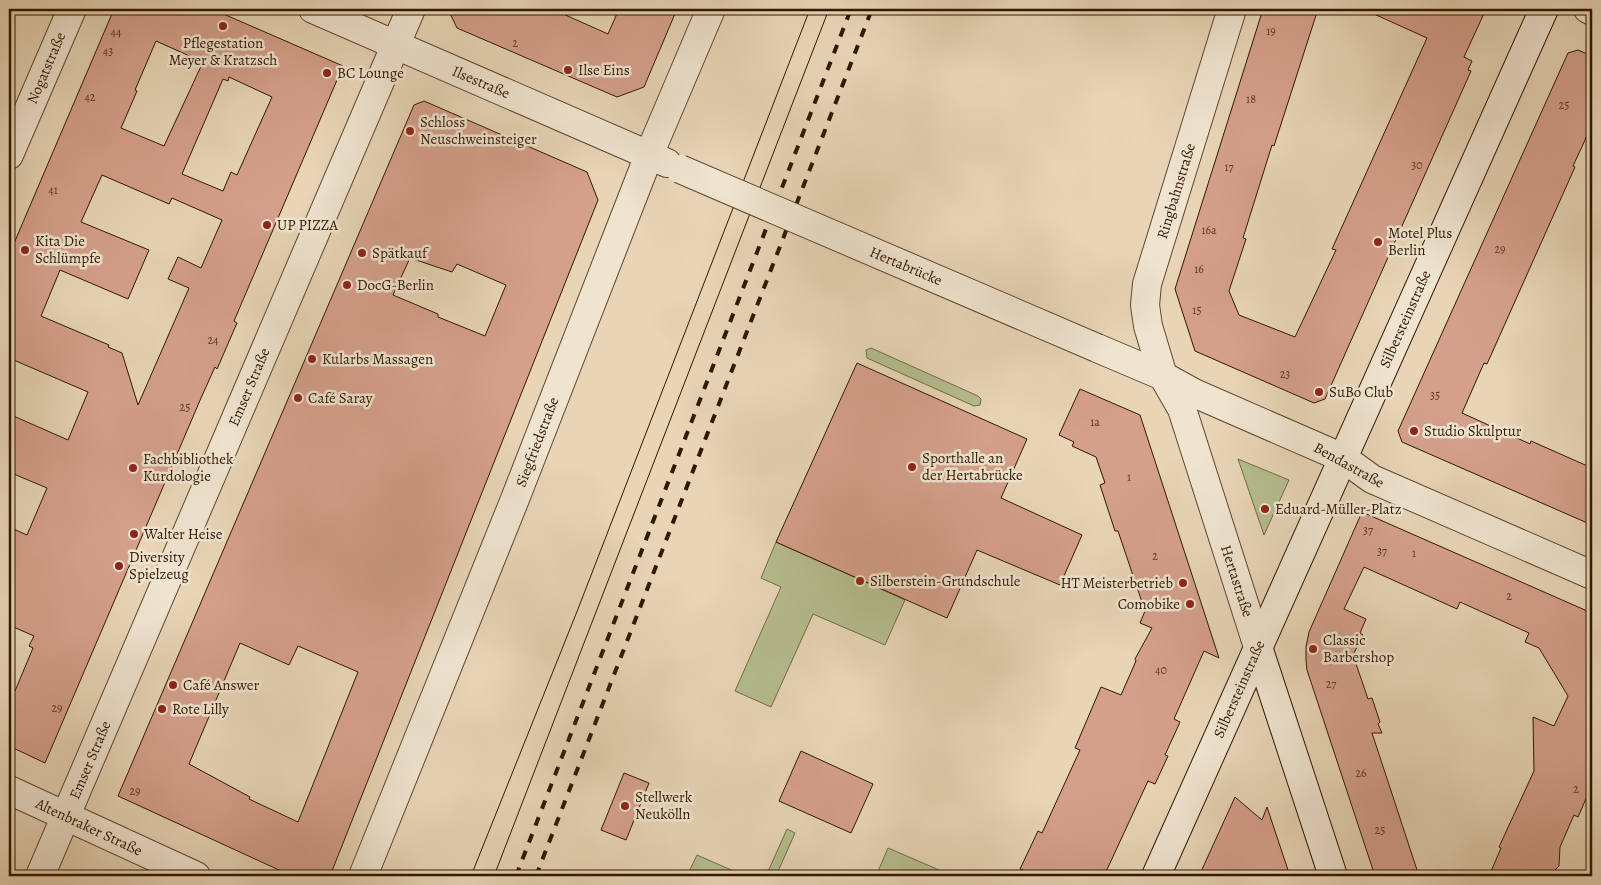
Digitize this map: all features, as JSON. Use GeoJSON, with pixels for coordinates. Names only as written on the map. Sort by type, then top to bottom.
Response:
{"type":"FeatureCollection","features":[{"type":"Feature","properties":{"kind":"street","name":"Nogatstraße"},"geometry":{"type":"LineString","coordinates":[[9,155],[72,9]]}},
{"type":"Feature","properties":{"kind":"street","name":"Ilsestraße"},"geometry":{"type":"LineString","coordinates":[[313,9],[649,155]]}},
{"type":"Feature","properties":{"kind":"street","name":"Emser Straße"},"geometry":{"type":"LineString","coordinates":[[40,876],[411,9]]}},
{"type":"Feature","properties":{"kind":"street","name":"Siegfriedstraße"},"geometry":{"type":"LineString","coordinates":[[363,876],[649,155],[711,9]]}},
{"type":"Feature","properties":{"kind":"street","name":"Ringbahnstraße"},"geometry":{"type":"LineString","coordinates":[[1162,376],[1148,326],[1145,306],[1147,284],[1232,9]]}},
{"type":"Feature","properties":{"kind":"street","name":"Silbersteinstraße"},"geometry":{"type":"LineString","coordinates":[[1156,876],[1544,9]]}},
{"type":"Feature","properties":{"kind":"street"},"geometry":{"type":"LineString","coordinates":[[1588,9],[1592,11]]}},
{"type":"Feature","properties":{"kind":"street","name":"Hertabrücke"},"geometry":{"type":"LineString","coordinates":[[649,155],[1162,376]]}},
{"type":"Feature","properties":{"kind":"street","name":"Bendastraße"},"geometry":{"type":"LineString","coordinates":[[1162,376],[1194,393],[1343,458],[1372,479],[1592,575]]}},
{"type":"Feature","properties":{"kind":"street","name":"Hertastraße"},"geometry":{"type":"LineString","coordinates":[[1162,376],[1182,409],[1333,876]]}},
{"type":"Feature","properties":{"kind":"street","name":"Altenbraker Straße"},"geometry":{"type":"LineString","coordinates":[[9,790],[196,876]]}},
{"type":"Feature","properties":{"kind":"green space"},"geometry":{"type":"Polygon","coordinates":[[[871,348],[978,396],[981,399],[980,405],[974,406],[867,358],[866,350],[871,348]]]}},
{"type":"Feature","properties":{"kind":"green space"},"geometry":{"type":"Polygon","coordinates":[[[1238,459],[1289,480],[1264,535],[1238,459]]]}},
{"type":"Feature","properties":{"kind":"green space"},"geometry":{"type":"Polygon","coordinates":[[[776,542],[905,600],[885,645],[813,614],[771,707],[735,691],[781,587],[761,578],[776,542]]]}},
{"type":"Feature","properties":{"kind":"green space"},"geometry":{"type":"Polygon","coordinates":[[[787,829],[795,833],[776,876],[766,876],[787,829]]]}},
{"type":"Feature","properties":{"kind":"green space"},"geometry":{"type":"Polygon","coordinates":[[[888,848],[953,876],[876,876],[888,848]]]}},
{"type":"Feature","properties":{"kind":"green space"},"geometry":{"type":"Polygon","coordinates":[[[697,855],[745,876],[687,876],[697,855]]]}},
{"type":"Feature","properties":{"kind":"building"},"geometry":{"type":"Polygon","coordinates":[[[114,9],[212,9],[343,66],[234,321],[237,323],[217,369],[215,367],[201,398],[45,763],[9,746],[9,688],[15,691],[33,648],[29,646],[34,636],[9,625],[9,527],[27,535],[47,488],[9,472],[9,414],[68,440],[88,392],[9,358],[9,255],[114,9]],[[156,41],[121,128],[164,146],[203,62],[156,41]],[[229,77],[228,81],[223,79],[182,174],[223,191],[231,172],[237,175],[272,97],[229,77]],[[102,175],[81,222],[149,250],[128,299],[60,270],[41,316],[109,345],[108,347],[122,353],[138,405],[189,288],[168,279],[178,257],[201,268],[222,220],[172,198],[169,204],[102,175]]]}},
{"type":"Feature","properties":{"kind":"building"},"geometry":{"type":"Polygon","coordinates":[[[448,9],[552,9],[608,34],[619,9],[677,9],[644,87],[617,97],[457,28],[448,9]]]}},
{"type":"Feature","properties":{"kind":"building"},"geometry":{"type":"Polygon","coordinates":[[[1263,9],[1318,9],[1274,146],[1272,145],[1243,238],[1246,239],[1229,291],[1239,315],[1295,337],[1336,250],[1332,249],[1427,38],[1363,9],[1486,9],[1464,57],[1472,61],[1468,70],[1471,71],[1325,399],[1314,403],[1195,351],[1175,289],[1263,9]]]}},
{"type":"Feature","properties":{"kind":"building"},"geometry":{"type":"Polygon","coordinates":[[[1578,50],[1592,56],[1592,125],[1487,364],[1484,363],[1462,413],[1530,444],[1531,441],[1592,468],[1592,525],[1402,442],[1398,431],[1568,53],[1578,50]]]}},
{"type":"Feature","properties":{"kind":"building"},"geometry":{"type":"Polygon","coordinates":[[[424,101],[587,172],[598,200],[330,876],[292,876],[118,796],[414,105],[424,101]],[[410,258],[393,295],[438,314],[438,317],[485,336],[506,285],[457,264],[452,272],[410,258]],[[240,643],[189,764],[250,797],[249,799],[298,822],[358,672],[298,646],[289,665],[240,643]]]}},
{"type":"Feature","properties":{"kind":"building","name":"Sporthalle an der Hertabrücke"},"geometry":{"type":"Polygon","coordinates":[[[857,363],[1027,439],[1001,498],[1082,535],[1060,585],[977,550],[947,618],[776,542],[857,363]]]}},
{"type":"Feature","properties":{"kind":"building"},"geometry":{"type":"Polygon","coordinates":[[[1080,389],[1140,415],[1219,658],[1204,651],[1174,719],[1180,722],[1165,755],[1168,756],[1155,784],[1148,781],[1104,876],[1038,876],[1020,869],[1038,831],[1042,833],[1080,750],[1075,748],[1101,687],[1121,695],[1136,661],[1135,659],[1152,628],[1140,623],[1145,611],[1100,485],[1105,483],[1096,457],[1072,446],[1074,442],[1059,435],[1080,389]]]}},
{"type":"Feature","properties":{"kind":"building"},"geometry":{"type":"Polygon","coordinates":[[[1362,512],[1585,610],[1592,621],[1592,785],[1578,817],[1574,815],[1560,847],[1559,866],[1549,876],[1489,876],[1501,848],[1499,847],[1534,771],[1533,717],[1554,726],[1568,696],[1539,648],[1525,642],[1529,633],[1460,602],[1457,609],[1364,567],[1344,609],[1366,619],[1360,633],[1363,635],[1353,655],[1368,699],[1372,698],[1380,722],[1378,724],[1382,733],[1372,733],[1419,876],[1375,876],[1307,670],[1306,661],[1309,632],[1362,512]]]}},
{"type":"Feature","properties":{"kind":"building"},"geometry":{"type":"Polygon","coordinates":[[[801,751],[873,784],[851,833],[779,801],[801,751]]]}},
{"type":"Feature","properties":{"kind":"building","name":"Stellwerk Neukölln"},"geometry":{"type":"Polygon","coordinates":[[[624,773],[649,783],[626,840],[601,830],[624,773]]]}},
{"type":"Feature","properties":{"kind":"building"},"geometry":{"type":"Polygon","coordinates":[[[1235,797],[1262,820],[1267,807],[1290,876],[1199,876],[1235,797]]]}},
{"type":"Feature","properties":{"kind":"tram line"},"geometry":{"type":"LineString","coordinates":[[471,876],[578,609],[810,9]]}},
{"type":"Feature","properties":{"kind":"tram line"},"geometry":{"type":"LineString","coordinates":[[494,876],[829,9]]}},
{"type":"Feature","properties":{"kind":"railway"},"geometry":{"type":"LineString","coordinates":[[516,876],[851,9]]}},
{"type":"Feature","properties":{"kind":"railway"},"geometry":{"type":"LineString","coordinates":[[536,876],[872,9]]}},
{"type":"Feature","properties":{"kind":"place","name":"Pflegestation Meyer & Kratzsch"},"geometry":{"type":"Point","coordinates":[223,26]}},
{"type":"Feature","properties":{"kind":"place","name":"Ilse Eins"},"geometry":{"type":"Point","coordinates":[568,70]}},
{"type":"Feature","properties":{"kind":"place","name":"BC Lounge"},"geometry":{"type":"Point","coordinates":[327,73]}},
{"type":"Feature","properties":{"kind":"place","name":"Schloss Neuschweinsteiger"},"geometry":{"type":"Point","coordinates":[410,131]}},
{"type":"Feature","properties":{"kind":"place","name":"UP PIZZA"},"geometry":{"type":"Point","coordinates":[267,225]}},
{"type":"Feature","properties":{"kind":"place","name":"Motel Plus Berlin"},"geometry":{"type":"Point","coordinates":[1378,242]}},
{"type":"Feature","properties":{"kind":"place","name":"Kita Die Schlümpfe"},"geometry":{"type":"Point","coordinates":[25,250]}},
{"type":"Feature","properties":{"kind":"place","name":"Spätkauf"},"geometry":{"type":"Point","coordinates":[362,253]}},
{"type":"Feature","properties":{"kind":"place","name":"DocG-Berlin"},"geometry":{"type":"Point","coordinates":[347,285]}},
{"type":"Feature","properties":{"kind":"place","name":"Kularbs Massagen"},"geometry":{"type":"Point","coordinates":[312,359]}},
{"type":"Feature","properties":{"kind":"place","name":"SuBo Club"},"geometry":{"type":"Point","coordinates":[1319,392]}},
{"type":"Feature","properties":{"kind":"place","name":"Café Saray"},"geometry":{"type":"Point","coordinates":[298,398]}},
{"type":"Feature","properties":{"kind":"place","name":"Studio Skulptur"},"geometry":{"type":"Point","coordinates":[1414,431]}},
{"type":"Feature","properties":{"kind":"place","name":"Sporthalle an der Hertabrücke"},"geometry":{"type":"Point","coordinates":[912,467]}},
{"type":"Feature","properties":{"kind":"place","name":"Fachbibliothek Kurdologie"},"geometry":{"type":"Point","coordinates":[133,468]}},
{"type":"Feature","properties":{"kind":"place","name":"Eduard-Müller-Platz"},"geometry":{"type":"Point","coordinates":[1265,509]}},
{"type":"Feature","properties":{"kind":"place","name":"Walter Heise"},"geometry":{"type":"Point","coordinates":[134,534]}},
{"type":"Feature","properties":{"kind":"place","name":"Diversity Spielzeug"},"geometry":{"type":"Point","coordinates":[119,566]}},
{"type":"Feature","properties":{"kind":"place","name":"Silberstein-Grundschule"},"geometry":{"type":"Point","coordinates":[860,581]}},
{"type":"Feature","properties":{"kind":"place","name":"HT Meisterbetrieb"},"geometry":{"type":"Point","coordinates":[1183,583]}},
{"type":"Feature","properties":{"kind":"place","name":"Comobike"},"geometry":{"type":"Point","coordinates":[1190,604]}},
{"type":"Feature","properties":{"kind":"place","name":"Classic Barbershop"},"geometry":{"type":"Point","coordinates":[1313,649]}},
{"type":"Feature","properties":{"kind":"place","name":"Café Answer"},"geometry":{"type":"Point","coordinates":[173,685]}},
{"type":"Feature","properties":{"kind":"place","name":"Rote Lilly"},"geometry":{"type":"Point","coordinates":[162,709]}},
{"type":"Feature","properties":{"kind":"place","name":"Stellwerk Neukölln"},"geometry":{"type":"Point","coordinates":[625,806]}}]}
